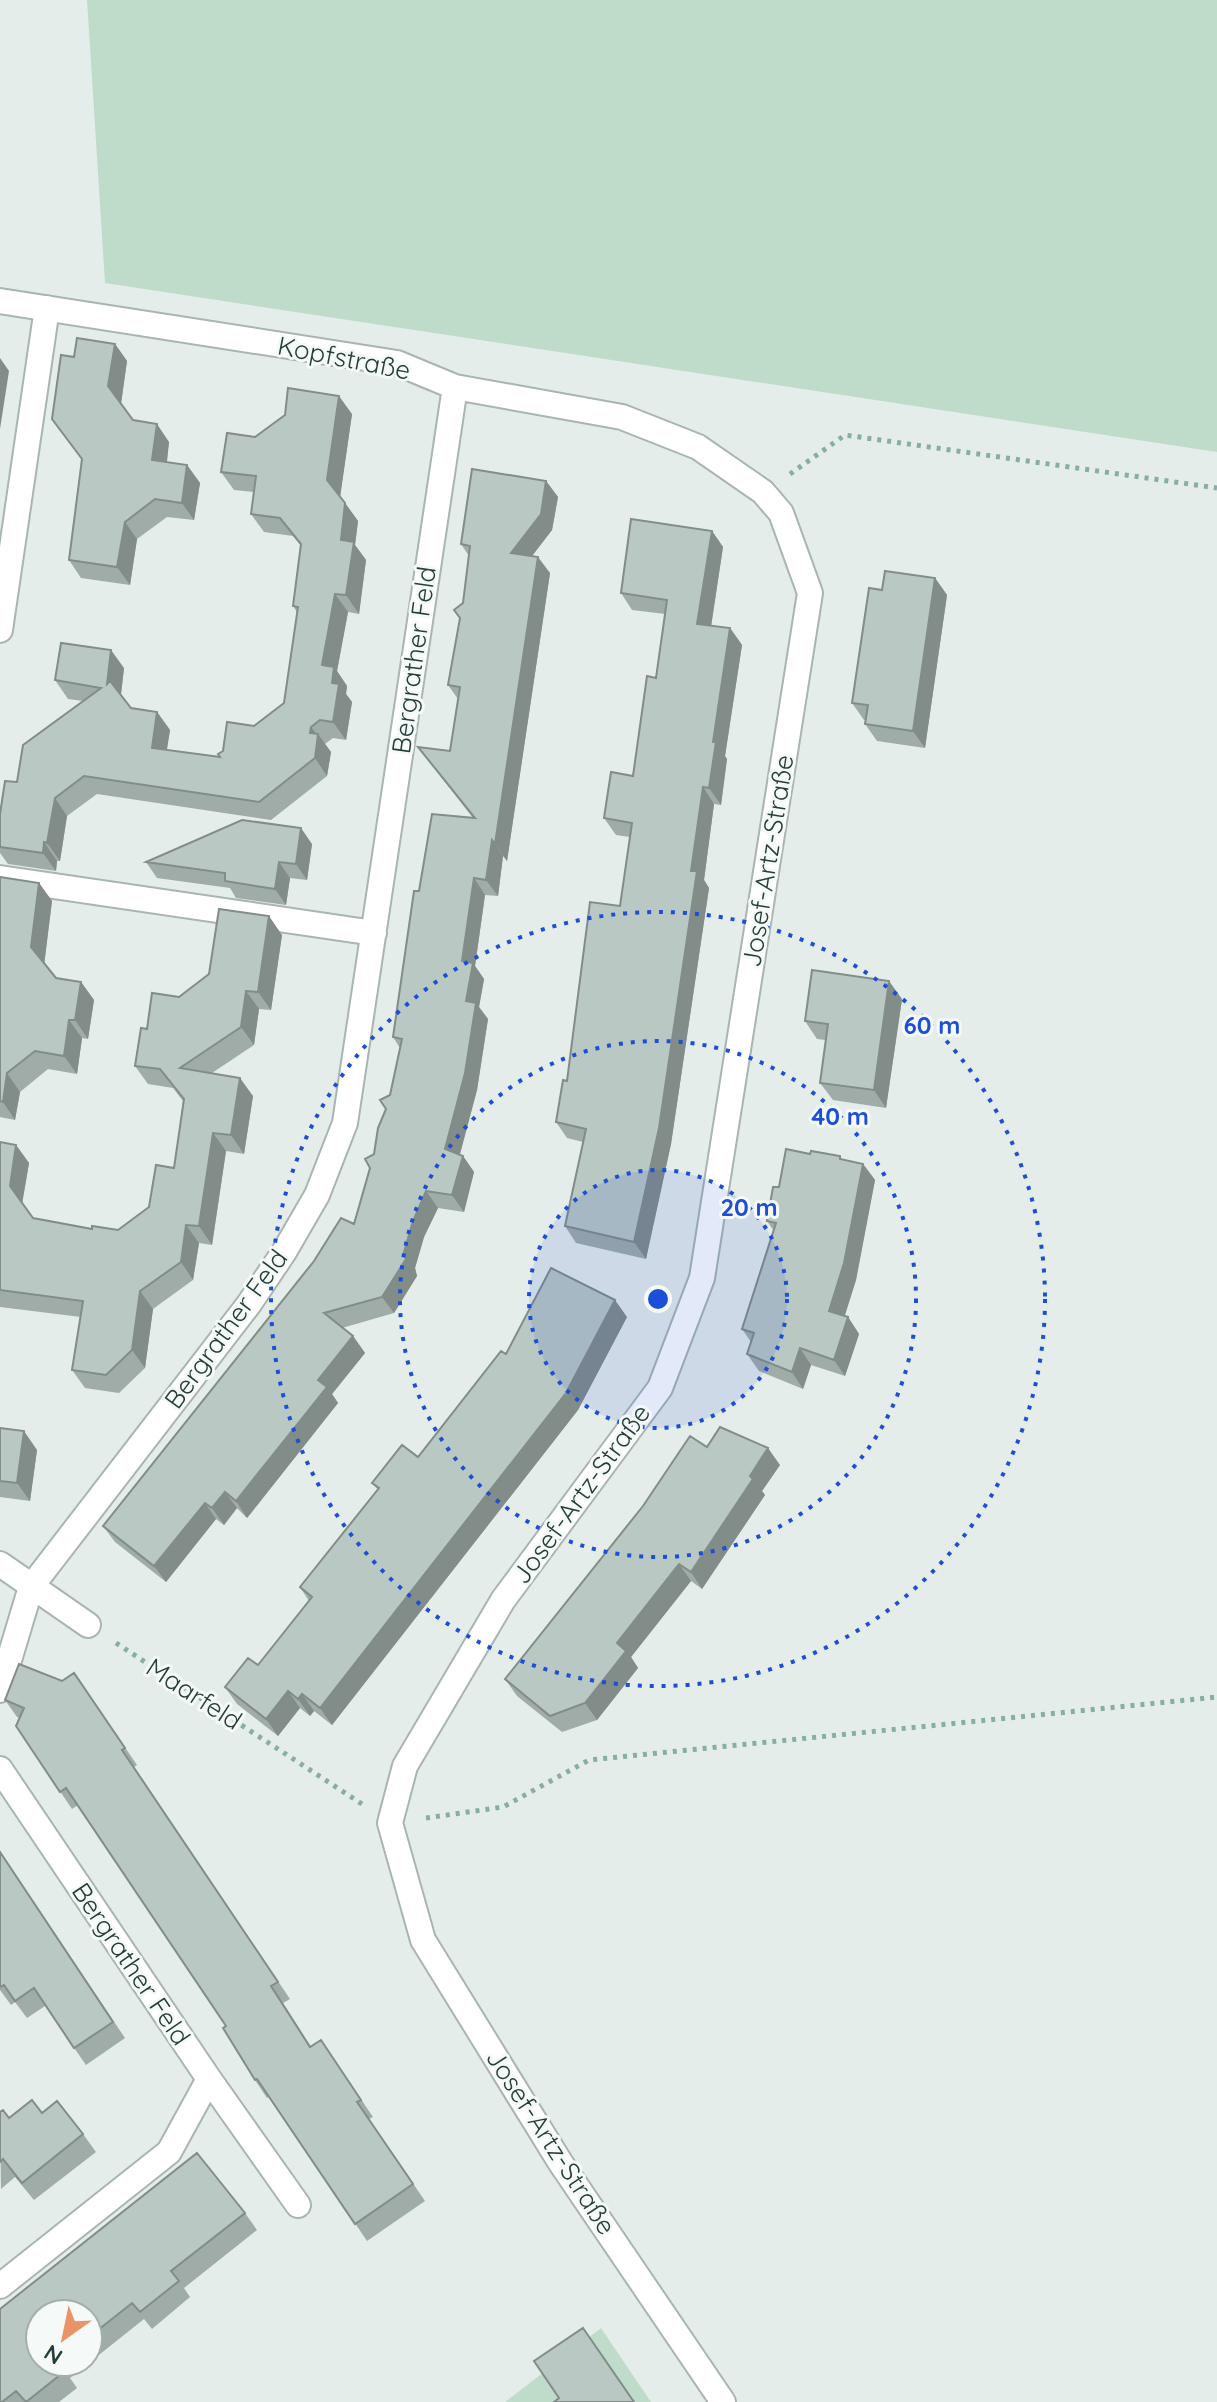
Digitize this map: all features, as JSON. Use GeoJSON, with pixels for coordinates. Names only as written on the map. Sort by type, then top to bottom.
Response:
{"type":"FeatureCollection","features":[{"type":"Feature","properties":{"kind":"street","name":"Kopfstraße"},"geometry":{"type":"LineString","coordinates":[[0,301],[397,363],[455,387],[622,417],[698,447],[763,492]]}},
{"type":"Feature","properties":{"kind":"street"},"geometry":{"type":"LineString","coordinates":[[0,630],[47,308]]}},
{"type":"Feature","properties":{"kind":"street","name":"Bergrather Feld"},"geometry":{"type":"LineString","coordinates":[[0,1690],[31,1587],[249,1304],[317,1195],[345,1123],[455,387]]}},
{"type":"Feature","properties":{"kind":"street","name":"Josef-Artz-Straße"},"geometry":{"type":"LineString","coordinates":[[723,2402],[560,2162],[423,1940],[390,1823],[405,1766],[503,1600],[660,1388],[702,1278],[810,593],[781,513],[763,492]]}},
{"type":"Feature","properties":{"kind":"street"},"geometry":{"type":"LineString","coordinates":[[0,878],[374,933]]}},
{"type":"Feature","properties":{"kind":"street"},"geometry":{"type":"LineString","coordinates":[[0,1564],[88,1625]]}},
{"type":"Feature","properties":{"kind":"street","name":"Bergrather Feld"},"geometry":{"type":"LineString","coordinates":[[0,1769],[298,2205]]}},
{"type":"Feature","properties":{"kind":"street"},"geometry":{"type":"LineString","coordinates":[[0,2286],[169,2152],[209,2079]]}},
{"type":"Feature","properties":{"kind":"path"},"geometry":{"type":"LineString","coordinates":[[763,492],[845,435],[1217,488]]}},
{"type":"Feature","properties":{"kind":"path","name":"Maarfeld"},"geometry":{"type":"LineString","coordinates":[[88,1625],[390,1823]]}},
{"type":"Feature","properties":{"kind":"path"},"geometry":{"type":"LineString","coordinates":[[390,1823],[503,1807],[589,1760],[1217,1697]]}},
{"type":"Feature","properties":{"kind":"green space"},"geometry":{"type":"Polygon","coordinates":[[[87,0],[1217,0],[1217,452],[105,283],[87,0]]]}},
{"type":"Feature","properties":{"kind":"green space"},"geometry":{"type":"Polygon","coordinates":[[[601,2328],[651,2402],[505,2402],[601,2328]]]}},
{"type":"Feature","properties":{"kind":"building"},"geometry":{"type":"Polygon","coordinates":[[[77,338],[115,344],[108,386],[133,420],[157,424],[152,460],[187,465],[182,503],[155,499],[125,522],[117,567],[69,560],[82,459],[52,419],[61,355],[74,357],[77,338]]]}},
{"type":"Feature","properties":{"kind":"building"},"geometry":{"type":"Polygon","coordinates":[[[288,388],[339,396],[327,480],[345,503],[341,540],[354,542],[346,595],[335,594],[322,665],[334,667],[332,683],[339,684],[333,722],[320,720],[311,727],[310,733],[318,734],[315,758],[259,802],[84,776],[55,798],[43,853],[0,847],[0,814],[5,781],[17,782],[23,745],[101,688],[55,680],[61,643],[111,650],[107,684],[110,681],[131,708],[157,712],[152,748],[220,757],[218,754],[223,751],[227,722],[254,726],[284,703],[298,607],[293,606],[301,544],[280,518],[251,514],[256,476],[221,472],[227,433],[255,437],[285,415],[288,388]]]}},
{"type":"Feature","properties":{"kind":"building"},"geometry":{"type":"Polygon","coordinates":[[[472,469],[546,481],[541,514],[511,553],[538,557],[495,844],[492,840],[486,880],[474,878],[462,961],[473,963],[466,1001],[476,1003],[465,1073],[445,1149],[463,1156],[452,1195],[426,1191],[413,1221],[404,1252],[406,1259],[382,1297],[324,1313],[353,1336],[318,1380],[327,1387],[236,1501],[225,1492],[212,1508],[205,1503],[154,1566],[103,1526],[314,1261],[341,1218],[354,1224],[370,1168],[365,1159],[374,1154],[378,1128],[386,1109],[380,1100],[390,1095],[402,1039],[393,1037],[414,891],[419,891],[432,814],[475,818],[418,747],[450,751],[460,687],[448,685],[460,618],[454,610],[463,603],[470,546],[461,544],[472,469]]]}},
{"type":"Feature","properties":{"kind":"building"},"geometry":{"type":"Polygon","coordinates":[[[631,519],[712,531],[697,624],[730,628],[709,788],[703,787],[691,871],[697,871],[659,1128],[634,1242],[565,1226],[586,1129],[556,1122],[563,1080],[567,1081],[590,902],[620,906],[632,823],[604,818],[611,772],[633,776],[647,676],[656,678],[667,600],[621,593],[631,519]]]}},
{"type":"Feature","properties":{"kind":"building"},"geometry":{"type":"Polygon","coordinates":[[[885,571],[935,578],[913,731],[865,724],[868,705],[852,703],[869,588],[882,590],[885,571]]]}},
{"type":"Feature","properties":{"kind":"building"},"geometry":{"type":"Polygon","coordinates":[[[242,820],[301,828],[296,864],[279,862],[275,889],[225,881],[225,873],[146,862],[242,820]]]}},
{"type":"Feature","properties":{"kind":"building"},"geometry":{"type":"Polygon","coordinates":[[[0,877],[39,883],[31,947],[56,978],[81,982],[75,1020],[69,1020],[64,1056],[35,1051],[7,1073],[3,1102],[0,1101],[0,877]]]}},
{"type":"Feature","properties":{"kind":"building"},"geometry":{"type":"Polygon","coordinates":[[[219,909],[269,916],[258,992],[246,991],[241,1027],[180,1068],[240,1078],[231,1135],[213,1133],[199,1226],[186,1225],[181,1262],[140,1291],[132,1350],[106,1375],[72,1370],[83,1301],[0,1290],[0,1142],[16,1145],[10,1186],[33,1218],[92,1229],[92,1226],[118,1230],[149,1207],[156,1165],[174,1168],[184,1099],[160,1069],[135,1066],[141,1028],[147,1029],[152,993],[179,997],[209,974],[219,909]]]}},
{"type":"Feature","properties":{"kind":"building"},"geometry":{"type":"Polygon","coordinates":[[[812,970],[889,981],[874,1090],[820,1083],[828,1024],[805,1021],[812,970]]]}},
{"type":"Feature","properties":{"kind":"building"},"geometry":{"type":"Polygon","coordinates":[[[786,1149],[840,1156],[840,1159],[863,1164],[844,1263],[829,1311],[848,1317],[834,1360],[800,1348],[792,1372],[747,1354],[754,1333],[742,1329],[776,1223],[767,1221],[773,1187],[779,1187],[786,1149]]]}},
{"type":"Feature","properties":{"kind":"building"},"geometry":{"type":"Polygon","coordinates":[[[551,1268],[615,1300],[566,1393],[320,1708],[302,1694],[298,1699],[288,1691],[266,1719],[225,1687],[248,1658],[258,1665],[312,1597],[300,1587],[379,1488],[372,1483],[402,1445],[418,1457],[501,1351],[506,1354],[551,1268]]]}},
{"type":"Feature","properties":{"kind":"building"},"geometry":{"type":"Polygon","coordinates":[[[720,1427],[768,1448],[750,1476],[753,1479],[691,1572],[679,1564],[617,1643],[626,1651],[585,1703],[550,1716],[505,1679],[643,1506],[690,1436],[707,1447],[720,1427]]]}},
{"type":"Feature","properties":{"kind":"building"},"geometry":{"type":"Polygon","coordinates":[[[0,1428],[24,1431],[17,1483],[0,1481],[0,1428]]]}},
{"type":"Feature","properties":{"kind":"building"},"geometry":{"type":"Polygon","coordinates":[[[19,1664],[62,1681],[74,1673],[278,1982],[271,1986],[310,2047],[321,2040],[361,2100],[357,2102],[413,2184],[355,2224],[255,2080],[223,2028],[226,2026],[66,1788],[60,1792],[16,1726],[24,1708],[5,1700],[19,1664]]]}},
{"type":"Feature","properties":{"kind":"building"},"geometry":{"type":"Polygon","coordinates":[[[0,1852],[113,2022],[74,2048],[34,1988],[15,2001],[4,1985],[0,1987],[0,1852]]]}},
{"type":"Feature","properties":{"kind":"building"},"geometry":{"type":"Polygon","coordinates":[[[32,2100],[42,2113],[57,2101],[83,2134],[22,2183],[3,2159],[0,2162],[0,2112],[3,2110],[9,2118],[32,2100]]]}},
{"type":"Feature","properties":{"kind":"building"},"geometry":{"type":"Polygon","coordinates":[[[197,2153],[245,2213],[171,2271],[179,2281],[140,2312],[132,2303],[104,2325],[104,2298],[24,2298],[24,2378],[56,2378],[26,2402],[16,2391],[0,2402],[0,2309],[197,2153]]]}},
{"type":"Feature","properties":{"kind":"building"},"geometry":{"type":"Polygon","coordinates":[[[583,2328],[634,2402],[554,2402],[559,2398],[534,2361],[583,2328]]]}}]}
